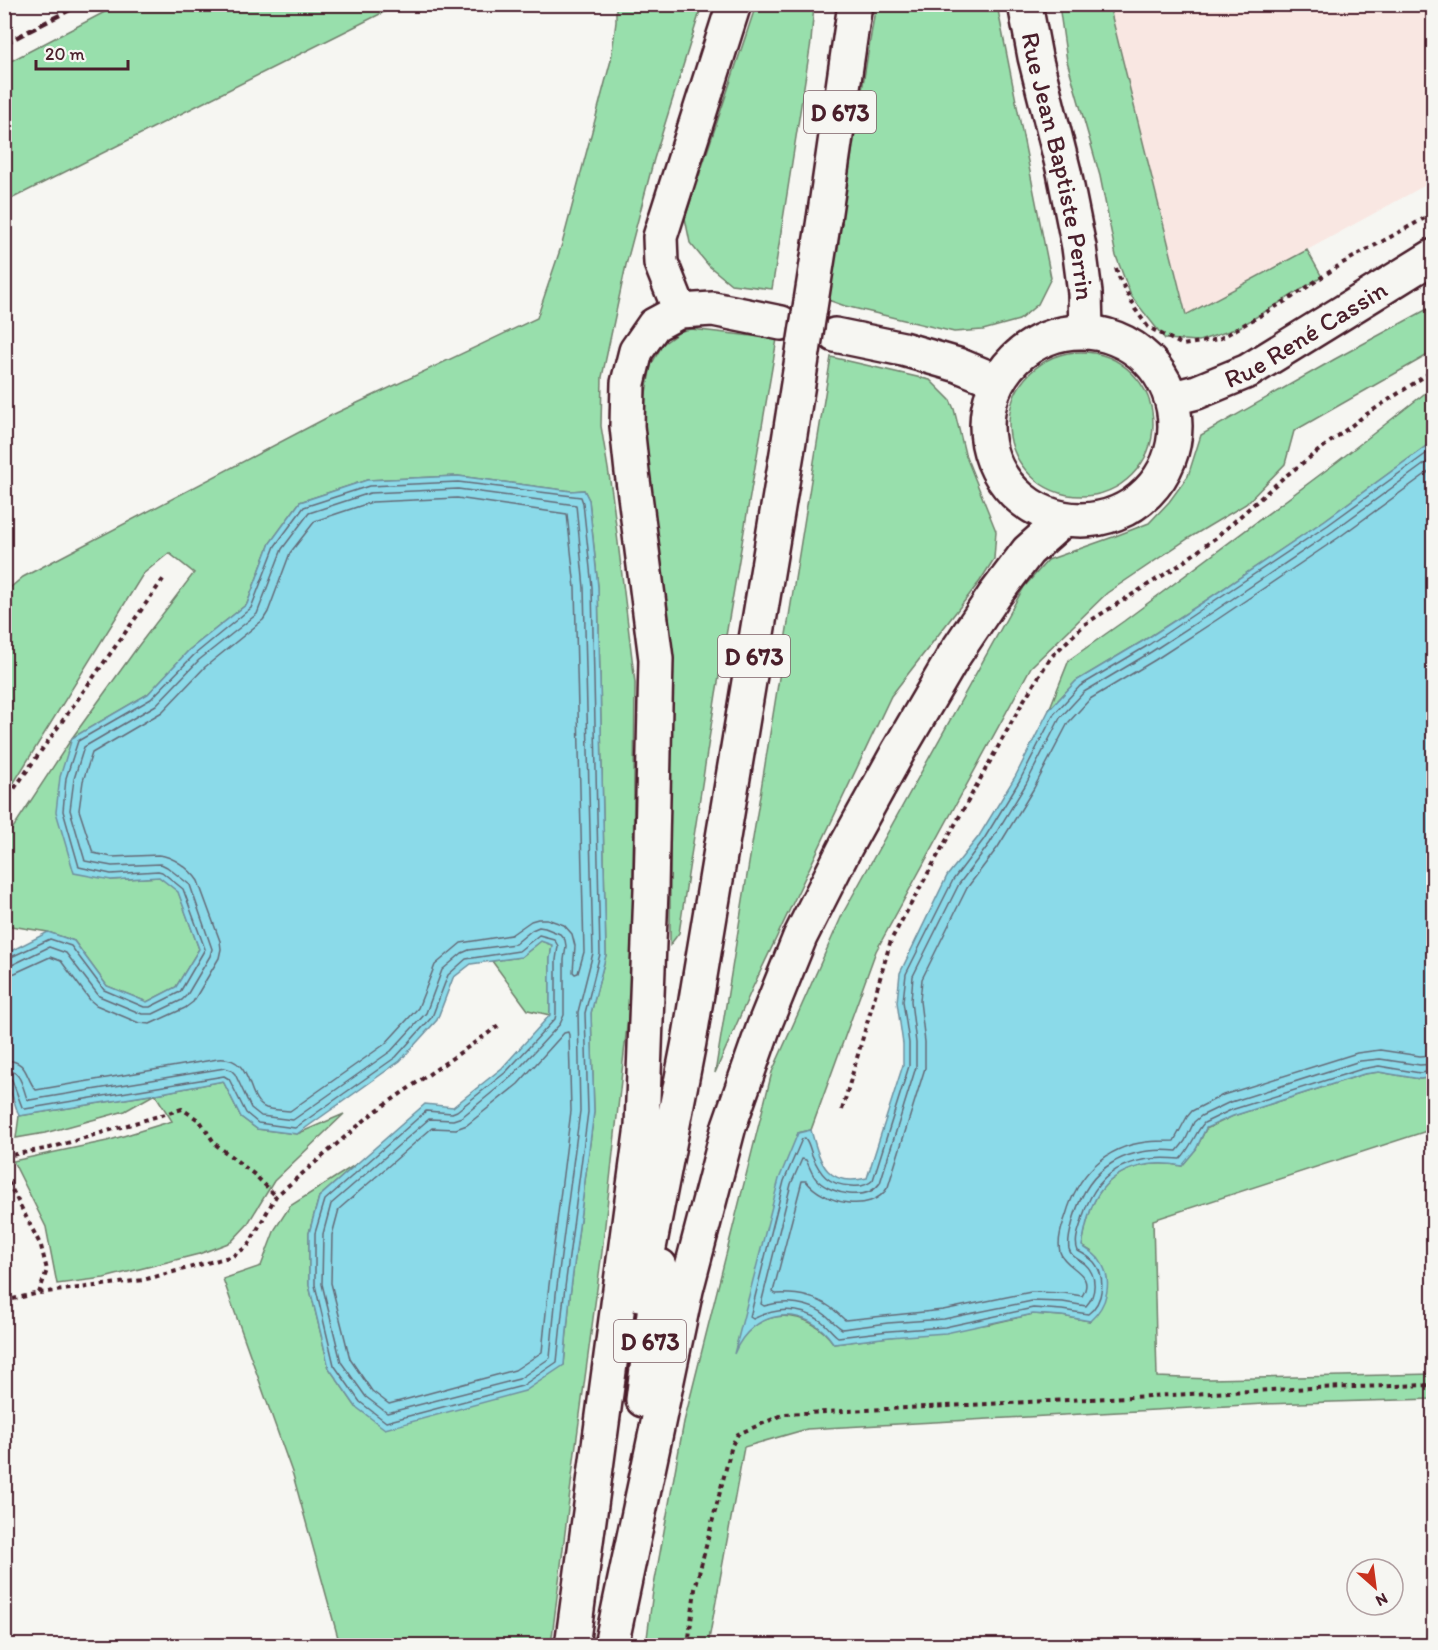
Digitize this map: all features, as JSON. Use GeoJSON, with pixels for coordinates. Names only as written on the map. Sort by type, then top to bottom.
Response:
{"type":"FeatureCollection","features":[{"type":"Feature","properties":{"kind":"main road"},"geometry":{"type":"LineString","coordinates":[[680,311],[661,263],[660,237],[734,4]]}},
{"type":"Feature","properties":{"kind":"main road","name":"D 673"},"geometry":{"type":"LineString","coordinates":[[573,1637],[689,1042],[788,447],[855,4]]}},
{"type":"Feature","properties":{"kind":"main road","name":"Rue Jean Baptiste Perrin"},"geometry":{"type":"LineString","coordinates":[[1024,4],[1064,172],[1079,247],[1085,293],[1086,330]]}},
{"type":"Feature","properties":{"kind":"main road","name":"Rue René Cassin"},"geometry":{"type":"LineString","coordinates":[[1173,398],[1197,392],[1248,371],[1434,256]]}},
{"type":"Feature","properties":{"kind":"main road"},"geometry":{"type":"LineString","coordinates":[[573,1637],[642,1126],[651,891],[656,659],[627,426],[628,383],[636,351],[654,325],[680,311],[713,309],[781,323]]}},
{"type":"Feature","properties":{"kind":"main road"},"geometry":{"type":"LineString","coordinates":[[1086,330],[1114,336],[1140,351],[1160,372],[1173,398],[1176,425],[1172,453],[1161,478],[1142,498],[1119,513],[1092,520],[1064,519],[1036,509],[1012,491],[996,467],[987,438],[988,409],[998,381],[1020,353],[1051,336],[1086,330]]}},
{"type":"Feature","properties":{"kind":"main road"},"geometry":{"type":"LineString","coordinates":[[835,335],[903,349],[958,365],[998,381]]}},
{"type":"Feature","properties":{"kind":"main road"},"geometry":{"type":"LineString","coordinates":[[612,1643],[686,1290],[729,1126],[764,1026],[800,937],[846,846],[950,663],[994,596],[1028,551],[1064,519]]}},
{"type":"Feature","properties":{"kind":"main road","name":"D 673"},"geometry":{"type":"LineString","coordinates":[[612,1643],[689,1042]]}},
{"type":"Feature","properties":{"kind":"path"},"geometry":{"type":"LineString","coordinates":[[1116,267],[1136,309],[1148,327],[1183,345],[1219,339],[1291,298],[1341,264],[1434,213]]}},
{"type":"Feature","properties":{"kind":"path"},"geometry":{"type":"LineString","coordinates":[[842,1110],[891,940],[1024,700],[1051,657],[1085,624],[1178,566],[1218,536],[1283,478],[1364,416],[1434,370]]}},
{"type":"Feature","properties":{"kind":"path"},"geometry":{"type":"LineString","coordinates":[[4,803],[164,578]]}},
{"type":"Feature","properties":{"kind":"path"},"geometry":{"type":"LineString","coordinates":[[4,1301],[39,1293],[143,1280],[233,1256],[248,1246],[276,1196],[373,1113],[500,1025]]}},
{"type":"Feature","properties":{"kind":"path"},"geometry":{"type":"LineString","coordinates":[[4,1154],[11,1155],[50,1148],[182,1109],[200,1121],[215,1144],[255,1175],[276,1196]]}},
{"type":"Feature","properties":{"kind":"path"},"geometry":{"type":"LineString","coordinates":[[4,1174],[41,1246],[47,1270],[39,1293]]}},
{"type":"Feature","properties":{"kind":"path"},"geometry":{"type":"LineString","coordinates":[[688,1646],[695,1589],[732,1445],[738,1434],[785,1414],[1312,1388],[1434,1385]]}},
{"type":"Feature","properties":{"kind":"shaded area"},"geometry":{"type":"Polygon","coordinates":[[[1109,5],[1433,5],[1433,181],[1187,316],[1109,5]]]}},
{"type":"Feature","properties":{"kind":"green space"},"geometry":{"type":"Polygon","coordinates":[[[120,4],[398,5],[5,202],[5,64],[120,4]]]}},
{"type":"Feature","properties":{"kind":"green space"},"geometry":{"type":"Polygon","coordinates":[[[876,4],[997,5],[1051,278],[1038,304],[1019,320],[983,330],[954,332],[828,300],[876,4]]]}},
{"type":"Feature","properties":{"kind":"green space"},"geometry":{"type":"Polygon","coordinates":[[[616,5],[702,5],[654,159],[626,265],[602,377],[601,426],[612,493],[635,683],[632,981],[602,1252],[551,1645],[340,1645],[293,1475],[223,1279],[261,1266],[275,1229],[290,1206],[358,1163],[319,1197],[309,1233],[309,1285],[329,1368],[356,1407],[564,1365],[570,1296],[594,1112],[591,1013],[606,955],[598,587],[589,500],[584,490],[571,491],[458,476],[367,480],[300,502],[270,543],[247,604],[189,650],[148,694],[72,738],[194,573],[169,553],[143,574],[5,797],[5,592],[23,577],[332,415],[537,318],[562,244],[611,60],[616,5]]]}},
{"type":"Feature","properties":{"kind":"green space"},"geometry":{"type":"Polygon","coordinates":[[[756,5],[814,5],[811,42],[772,289],[731,284],[709,266],[690,243],[685,218],[756,5]]]}},
{"type":"Feature","properties":{"kind":"green space"},"geometry":{"type":"Polygon","coordinates":[[[1059,5],[1109,5],[1186,315],[1307,250],[1322,277],[1238,328],[1199,341],[1165,339],[1131,296],[1116,256],[1100,176],[1067,61],[1059,5]]]}},
{"type":"Feature","properties":{"kind":"green space"},"geometry":{"type":"Polygon","coordinates":[[[1433,306],[1433,352],[1294,431],[1285,464],[1246,504],[1189,538],[1107,593],[1031,667],[876,951],[811,1130],[798,1133],[736,1347],[745,1334],[757,1324],[770,1318],[784,1316],[811,1323],[834,1344],[990,1324],[1033,1314],[1090,1321],[1092,1252],[1082,1246],[1092,1205],[1107,1184],[1136,1167],[1159,1164],[1182,1166],[1196,1149],[1206,1129],[1233,1116],[1364,1074],[1379,1072],[1420,1079],[1433,1077],[1433,1129],[1153,1220],[1157,1377],[1210,1379],[1433,1374],[1433,1399],[1264,1404],[807,1429],[744,1447],[708,1645],[646,1646],[653,1591],[684,1422],[772,1072],[843,913],[1024,587],[1048,560],[1149,523],[1169,502],[1188,476],[1201,435],[1433,306]]]}},
{"type":"Feature","properties":{"kind":"green space"},"geometry":{"type":"Polygon","coordinates":[[[691,329],[777,339],[716,694],[679,933],[670,945],[670,666],[645,440],[645,398],[651,365],[663,344],[681,331],[691,329]]]}},
{"type":"Feature","properties":{"kind":"green space"},"geometry":{"type":"Polygon","coordinates":[[[1081,352],[1109,357],[1132,373],[1148,396],[1153,424],[1148,452],[1132,475],[1109,491],[1081,496],[1053,491],[1030,475],[1014,452],[1009,424],[1014,396],[1030,373],[1053,357],[1081,352]]]}},
{"type":"Feature","properties":{"kind":"green space"},"geometry":{"type":"Polygon","coordinates":[[[831,357],[930,380],[950,400],[965,454],[996,531],[994,559],[980,581],[891,696],[752,989],[715,1073],[831,357]]]}},
{"type":"Feature","properties":{"kind":"green space"},"geometry":{"type":"Polygon","coordinates":[[[1433,387],[1433,441],[1325,520],[1205,601],[1076,681],[1049,710],[1069,660],[1337,462],[1433,387]]]}},
{"type":"Feature","properties":{"kind":"green space"},"geometry":{"type":"Polygon","coordinates":[[[72,738],[111,880],[159,877],[178,891],[199,949],[176,987],[147,1002],[107,986],[74,941],[48,932],[5,925],[4,845],[72,738]]]}},
{"type":"Feature","properties":{"kind":"green space"},"geometry":{"type":"Polygon","coordinates":[[[541,941],[552,945],[550,1015],[528,1010],[492,961],[521,957],[541,941]]]}},
{"type":"Feature","properties":{"kind":"green space"},"geometry":{"type":"Polygon","coordinates":[[[223,1081],[241,1117],[257,1129],[297,1134],[344,1114],[274,1181],[247,1225],[231,1242],[199,1254],[104,1278],[57,1284],[46,1227],[13,1161],[107,1141],[172,1121],[155,1094],[223,1081]]]}},
{"type":"Feature","properties":{"kind":"green space"},"geometry":{"type":"Polygon","coordinates":[[[155,1094],[125,1111],[45,1133],[16,1138],[19,1116],[155,1094]]]}},
{"type":"Feature","properties":{"kind":"water"},"geometry":{"type":"Polygon","coordinates":[[[1433,441],[1433,1077],[1420,1079],[1379,1072],[1364,1074],[1233,1116],[1206,1128],[1196,1149],[1182,1166],[1159,1164],[1136,1167],[1116,1177],[1099,1193],[1088,1218],[1083,1239],[1082,1246],[1096,1256],[1107,1277],[1107,1293],[1104,1301],[1090,1321],[1033,1314],[946,1333],[834,1344],[823,1330],[810,1321],[781,1316],[753,1327],[742,1339],[734,1354],[779,1179],[798,1133],[811,1130],[822,1162],[834,1176],[853,1180],[867,1178],[903,1065],[903,1044],[897,1002],[900,973],[947,876],[979,836],[1015,777],[1049,710],[1076,681],[1205,601],[1325,520],[1433,441]]]}},
{"type":"Feature","properties":{"kind":"water"},"geometry":{"type":"Polygon","coordinates":[[[458,476],[571,491],[584,490],[589,500],[598,587],[606,955],[591,1013],[594,1112],[570,1296],[564,1365],[525,1391],[385,1429],[356,1407],[329,1368],[309,1285],[309,1233],[319,1197],[425,1104],[453,1107],[502,1068],[550,1015],[552,945],[541,941],[521,957],[471,964],[453,978],[437,1020],[400,1061],[297,1134],[257,1129],[241,1117],[223,1081],[19,1116],[5,1075],[5,954],[48,932],[74,941],[107,986],[147,1002],[176,987],[199,949],[178,892],[159,877],[111,880],[74,873],[56,812],[60,777],[72,738],[148,694],[189,650],[247,604],[270,543],[300,502],[367,480],[458,476]]]}},
{"type":"Feature","properties":{"kind":"railway"},"geometry":{"type":"LineString","coordinates":[[4,10],[15,4]]}},
{"type":"Feature","properties":{"kind":"railway"},"geometry":{"type":"LineString","coordinates":[[4,44],[81,4]]}}]}
